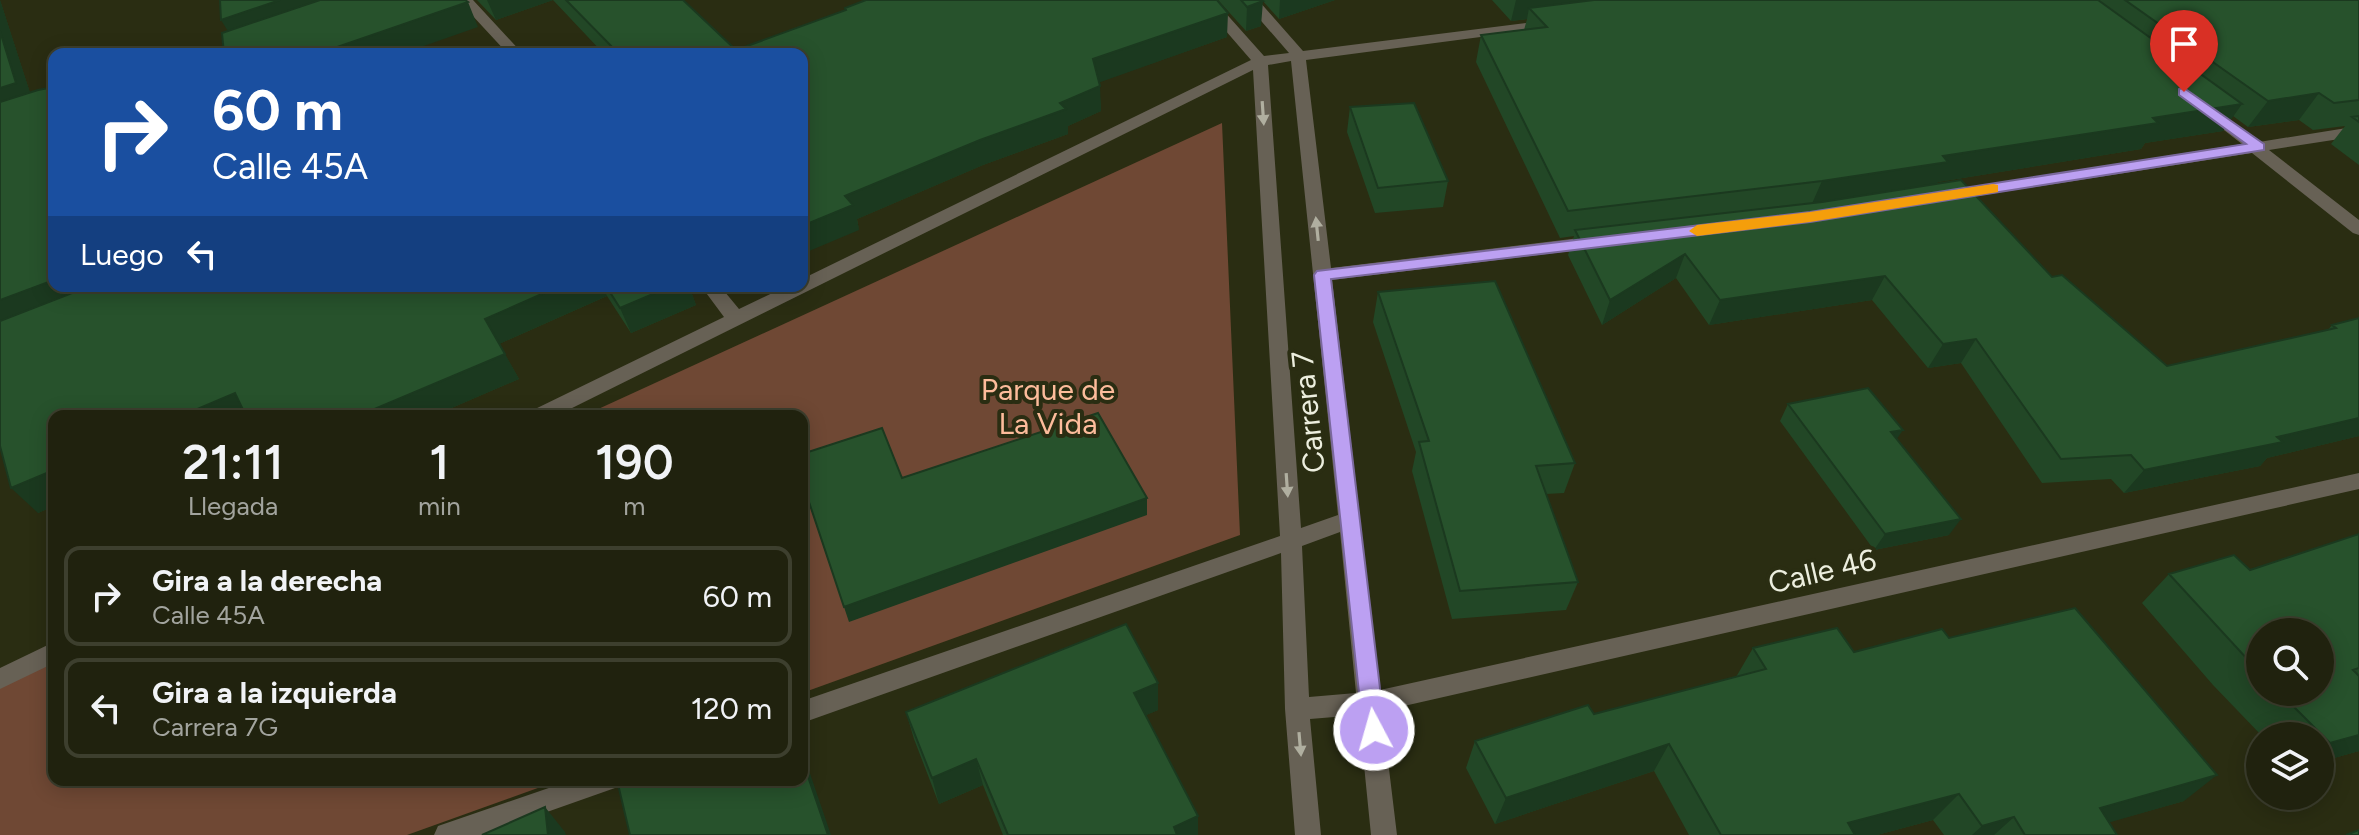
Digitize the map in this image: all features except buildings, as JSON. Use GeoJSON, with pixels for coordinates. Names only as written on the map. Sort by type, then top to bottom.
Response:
{"type":"FeatureCollection","features":[{"type":"Feature","properties":{"kind":"street"},"geometry":{"type":"LineString","coordinates":[[465,0],[510,48]]}},
{"type":"Feature","properties":{"kind":"street"},"geometry":{"type":"LineString","coordinates":[[1206,0],[1260,61]]}},
{"type":"Feature","properties":{"kind":"street"},"geometry":{"type":"LineString","coordinates":[[1250,0],[1298,54]]}},
{"type":"Feature","properties":{"kind":"street"},"geometry":{"type":"LineString","coordinates":[[808,284],[1260,61],[1567,22]]}},
{"type":"Feature","properties":{"kind":"street","name":"Carrera 7"},"geometry":{"type":"LineString","coordinates":[[1298,54],[1384,835]]}},
{"type":"Feature","properties":{"kind":"street","name":"Carrera 7"},"geometry":{"type":"LineString","coordinates":[[1260,61],[1291,540],[1297,709],[1308,835]]}},
{"type":"Feature","properties":{"kind":"street"},"geometry":{"type":"LineString","coordinates":[[2197,101],[2359,229]]}},
{"type":"Feature","properties":{"kind":"street"},"geometry":{"type":"LineString","coordinates":[[1934,198],[2359,131]]}},
{"type":"Feature","properties":{"kind":"street"},"geometry":{"type":"LineString","coordinates":[[1322,275],[1621,239]]}},
{"type":"Feature","properties":{"kind":"street"},"geometry":{"type":"LineString","coordinates":[[715,292],[736,319]]}},
{"type":"Feature","properties":{"kind":"street"},"geometry":{"type":"LineString","coordinates":[[550,410],[791,292]]}},
{"type":"Feature","properties":{"kind":"street","name":"Calle 46"},"geometry":{"type":"LineString","coordinates":[[1297,709],[1371,703],[2359,481]]}},
{"type":"Feature","properties":{"kind":"street"},"geometry":{"type":"LineString","coordinates":[[808,710],[1350,520]]}},
{"type":"Feature","properties":{"kind":"street"},"geometry":{"type":"LineString","coordinates":[[0,679],[48,655]]}},
{"type":"Feature","properties":{"kind":"street"},"geometry":{"type":"LineString","coordinates":[[447,835],[589,786]]}},
{"type":"Feature","properties":{"kind":"green space","name":"Parque de La Vida"},"geometry":{"type":"Polygon","coordinates":[[[1222,123],[1240,535],[808,691],[808,410],[596,410],[1222,123]]]}},
{"type":"Feature","properties":{"kind":"green space"},"geometry":{"type":"Polygon","coordinates":[[[48,662],[48,786],[543,786],[407,835],[0,835],[0,683],[48,662]]]}},
{"type":"Feature","properties":{"kind":"slow traffic"},"geometry":{"type":"LineString","coordinates":[[1697,231],[1993,188]]}},
{"type":"Feature","properties":{"kind":"route"},"geometry":{"type":"LineString","coordinates":[[1374,730],[1322,275],[1810,217],[2259,147],[2184,92]]}}]}
